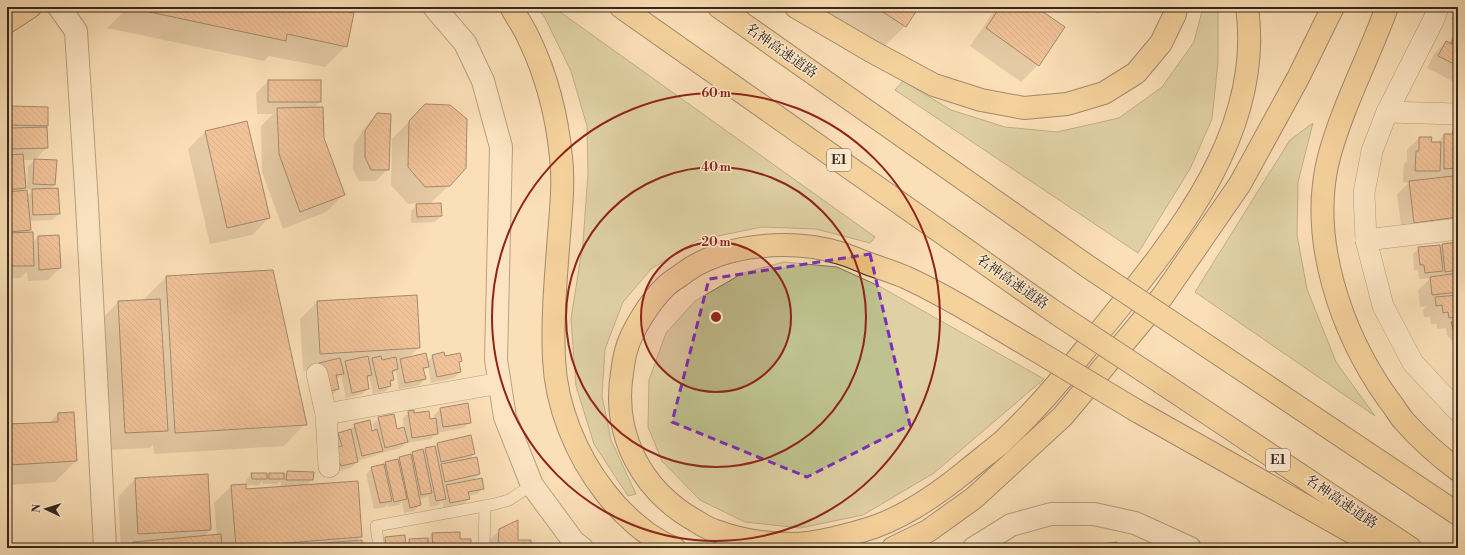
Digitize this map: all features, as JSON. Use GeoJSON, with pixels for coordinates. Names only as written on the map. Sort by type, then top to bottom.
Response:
{"type":"FeatureCollection","features":[{"type":"Feature","properties":{"kind":"highway"},"geometry":{"type":"LineString","coordinates":[[7,22],[30,7]]}},
{"type":"Feature","properties":{"kind":"highway"},"geometry":{"type":"LineString","coordinates":[[511,7],[530,40],[546,80],[556,118],[561,159],[561,202],[553,317],[554,353],[560,402],[574,442],[592,476],[615,505],[640,528],[674,548]]}},
{"type":"Feature","properties":{"kind":"highway","name":"名神高速道路"},"geometry":{"type":"LineString","coordinates":[[621,7],[1056,313],[1162,383],[1395,545]]}},
{"type":"Feature","properties":{"kind":"highway","name":"名神高速道路"},"geometry":{"type":"LineString","coordinates":[[718,7],[1090,268],[1458,514]]}},
{"type":"Feature","properties":{"kind":"highway"},"geometry":{"type":"LineString","coordinates":[[796,7],[871,51],[934,85],[981,100],[1024,108],[1067,104],[1104,93],[1136,72],[1161,43],[1175,14],[1176,7]]}},
{"type":"Feature","properties":{"kind":"highway"},"geometry":{"type":"LineString","coordinates":[[1247,7],[1250,27],[1248,69],[1239,111],[1224,150],[1201,196],[1168,246],[1054,389],[1002,442],[952,482],[916,507],[877,526],[835,537],[795,544],[751,541],[714,531],[678,511],[652,486],[633,458],[622,423],[620,386],[626,349],[642,314],[665,286],[696,264],[728,252],[763,246],[803,246],[839,252],[906,278],[956,304],[1032,348],[1137,411],[1395,545]]}},
{"type":"Feature","properties":{"kind":"highway"},"geometry":{"type":"LineString","coordinates":[[893,548],[928,531],[974,498],[1058,421],[1162,297],[1240,184],[1298,78],[1333,7]]}},
{"type":"Feature","properties":{"kind":"highway"},"geometry":{"type":"LineString","coordinates":[[1387,7],[1345,107],[1329,157],[1322,202],[1325,245],[1335,291],[1351,335],[1374,379],[1404,421],[1451,464]]}},
{"type":"Feature","properties":{"kind":"street"},"geometry":{"type":"LineString","coordinates":[[59,7],[76,31],[88,212],[105,548]]}},
{"type":"Feature","properties":{"kind":"street"},"geometry":{"type":"LineString","coordinates":[[434,7],[465,43],[477,68],[483,81],[501,147],[496,360],[505,417],[532,485],[574,542],[582,548]]}},
{"type":"Feature","properties":{"kind":"street"},"geometry":{"type":"LineString","coordinates":[[1438,7],[1434,19],[1387,112],[1372,151],[1364,193],[1366,240],[1383,306],[1413,363],[1458,411]]}},
{"type":"Feature","properties":{"kind":"street"},"geometry":{"type":"LineString","coordinates":[[1387,112],[1458,114]]}},
{"type":"Feature","properties":{"kind":"street"},"geometry":{"type":"LineString","coordinates":[[1366,240],[1458,229]]}},
{"type":"Feature","properties":{"kind":"street"},"geometry":{"type":"LineString","coordinates":[[317,374],[326,414],[329,466]]}},
{"type":"Feature","properties":{"kind":"street"},"geometry":{"type":"LineString","coordinates":[[326,414],[500,383]]}},
{"type":"Feature","properties":{"kind":"street"},"geometry":{"type":"LineString","coordinates":[[974,548],[1011,525],[1051,514],[1094,514],[1135,522],[1190,548]]}},
{"type":"Feature","properties":{"kind":"lane"},"geometry":{"type":"LineString","coordinates":[[379,548],[376,526],[485,506],[509,500],[532,485]]}},
{"type":"Feature","properties":{"kind":"lane"},"geometry":{"type":"LineString","coordinates":[[484,548],[485,506]]}},
{"type":"Feature","properties":{"kind":"highlighted area"},"geometry":{"type":"Polygon","coordinates":[[[870,254],[910,425],[807,477],[672,422],[709,279],[870,254]]]}},
{"type":"Feature","properties":{"kind":"green space"},"geometry":{"type":"Polygon","coordinates":[[[537,7],[553,7],[875,237],[870,243],[816,229],[762,227],[698,240],[651,269],[623,302],[605,349],[602,396],[611,440],[636,494],[628,496],[594,444],[576,386],[571,319],[583,243],[588,173],[587,126],[571,71],[545,18],[537,7]]]}},
{"type":"Feature","properties":{"kind":"green space"},"geometry":{"type":"Polygon","coordinates":[[[1203,7],[1218,7],[1218,62],[1212,119],[1190,169],[1138,253],[895,90],[903,81],[951,110],[1005,127],[1057,132],[1119,118],[1162,87],[1194,42],[1203,7]]]}},
{"type":"Feature","properties":{"kind":"green space"},"geometry":{"type":"Polygon","coordinates":[[[1313,123],[1298,182],[1297,235],[1307,289],[1336,362],[1375,416],[1195,292],[1290,140],[1313,123]]]}},
{"type":"Feature","properties":{"kind":"green space"},"geometry":{"type":"Polygon","coordinates":[[[784,262],[837,267],[879,286],[1044,379],[934,473],[863,515],[800,528],[745,522],[700,500],[662,461],[648,427],[649,380],[666,333],[695,301],[743,273],[784,262]]]}},
{"type":"Feature","properties":{"kind":"building"},"geometry":{"type":"Polygon","coordinates":[[[126,7],[330,7],[354,13],[347,47],[287,34],[286,41],[126,7]]]}},
{"type":"Feature","properties":{"kind":"building"},"geometry":{"type":"Polygon","coordinates":[[[875,7],[919,7],[906,27],[875,7]]]}},
{"type":"Feature","properties":{"kind":"building"},"geometry":{"type":"Polygon","coordinates":[[[1000,7],[1036,7],[1065,27],[1039,66],[986,28],[1000,7]]]}},
{"type":"Feature","properties":{"kind":"building"},"geometry":{"type":"Polygon","coordinates":[[[1458,30],[1458,46],[1451,43],[1458,30]]]}},
{"type":"Feature","properties":{"kind":"building"},"geometry":{"type":"Polygon","coordinates":[[[1446,41],[1458,47],[1458,66],[1438,56],[1446,41]]]}},
{"type":"Feature","properties":{"kind":"building"},"geometry":{"type":"Polygon","coordinates":[[[268,80],[321,80],[321,102],[268,102],[268,80]]]}},
{"type":"Feature","properties":{"kind":"building"},"geometry":{"type":"Polygon","coordinates":[[[425,104],[450,105],[467,119],[466,168],[450,186],[425,187],[408,167],[409,121],[425,104]]]}},
{"type":"Feature","properties":{"kind":"building"},"geometry":{"type":"Polygon","coordinates":[[[9,106],[48,107],[48,126],[8,125],[9,106]]]}},
{"type":"Feature","properties":{"kind":"building"},"geometry":{"type":"Polygon","coordinates":[[[323,107],[324,138],[345,195],[300,212],[279,154],[277,108],[323,107]]]}},
{"type":"Feature","properties":{"kind":"building"},"geometry":{"type":"Polygon","coordinates":[[[377,113],[391,114],[389,170],[371,170],[365,157],[365,131],[377,113]]]}},
{"type":"Feature","properties":{"kind":"building"},"geometry":{"type":"Polygon","coordinates":[[[247,121],[270,218],[227,228],[205,131],[247,121]]]}},
{"type":"Feature","properties":{"kind":"building"},"geometry":{"type":"Polygon","coordinates":[[[47,127],[48,148],[10,149],[10,128],[47,127]]]}},
{"type":"Feature","properties":{"kind":"building"},"geometry":{"type":"Polygon","coordinates":[[[1453,130],[1458,130],[1458,168],[1444,169],[1444,134],[1453,134],[1453,130]]]}},
{"type":"Feature","properties":{"kind":"building"},"geometry":{"type":"Polygon","coordinates":[[[1419,137],[1432,137],[1431,142],[1441,142],[1440,171],[1415,171],[1416,151],[1419,151],[1419,137]]]}},
{"type":"Feature","properties":{"kind":"building"},"geometry":{"type":"Polygon","coordinates":[[[23,154],[26,188],[7,190],[7,155],[23,154]]]}},
{"type":"Feature","properties":{"kind":"building"},"geometry":{"type":"Polygon","coordinates":[[[34,159],[57,160],[55,185],[33,184],[34,159]]]}},
{"type":"Feature","properties":{"kind":"building"},"geometry":{"type":"Polygon","coordinates":[[[1453,176],[1458,217],[1414,223],[1409,181],[1453,176]]]}},
{"type":"Feature","properties":{"kind":"building"},"geometry":{"type":"Polygon","coordinates":[[[58,188],[60,214],[33,215],[32,189],[58,188]]]}},
{"type":"Feature","properties":{"kind":"building"},"geometry":{"type":"Polygon","coordinates":[[[27,190],[31,230],[9,232],[7,192],[27,190]]]}},
{"type":"Feature","properties":{"kind":"building"},"geometry":{"type":"Polygon","coordinates":[[[441,203],[442,216],[417,217],[416,204],[441,203]]]}},
{"type":"Feature","properties":{"kind":"building"},"geometry":{"type":"Polygon","coordinates":[[[33,232],[34,266],[10,266],[9,233],[33,232]]]}},
{"type":"Feature","properties":{"kind":"building"},"geometry":{"type":"Polygon","coordinates":[[[59,235],[61,268],[39,270],[38,236],[59,235]]]}},
{"type":"Feature","properties":{"kind":"building"},"geometry":{"type":"Polygon","coordinates":[[[1458,242],[1458,270],[1445,272],[1442,244],[1458,242]]]}},
{"type":"Feature","properties":{"kind":"building"},"geometry":{"type":"Polygon","coordinates":[[[1440,245],[1443,271],[1425,273],[1424,265],[1420,265],[1418,247],[1440,245]]]}},
{"type":"Feature","properties":{"kind":"building"},"geometry":{"type":"Polygon","coordinates":[[[273,270],[307,425],[175,433],[166,276],[273,270]]]}},
{"type":"Feature","properties":{"kind":"building"},"geometry":{"type":"Polygon","coordinates":[[[1458,273],[1458,292],[1432,295],[1430,277],[1458,273]]]}},
{"type":"Feature","properties":{"kind":"building"},"geometry":{"type":"Polygon","coordinates":[[[417,295],[420,348],[320,354],[317,301],[417,295]]]}},
{"type":"Feature","properties":{"kind":"building"},"geometry":{"type":"Polygon","coordinates":[[[1458,295],[1458,317],[1449,318],[1448,312],[1443,313],[1442,305],[1436,306],[1435,297],[1458,295]]]}},
{"type":"Feature","properties":{"kind":"building"},"geometry":{"type":"Polygon","coordinates":[[[160,299],[168,431],[125,433],[118,301],[160,299]]]}},
{"type":"Feature","properties":{"kind":"building"},"geometry":{"type":"Polygon","coordinates":[[[1458,321],[1458,335],[1453,329],[1451,322],[1458,321]]]}},
{"type":"Feature","properties":{"kind":"building"},"geometry":{"type":"Polygon","coordinates":[[[444,352],[445,356],[460,353],[462,361],[459,362],[461,372],[437,377],[432,355],[444,352]]]}},
{"type":"Feature","properties":{"kind":"building"},"geometry":{"type":"Polygon","coordinates":[[[426,353],[429,367],[423,368],[426,379],[405,383],[400,359],[426,353]]]}},
{"type":"Feature","properties":{"kind":"building"},"geometry":{"type":"Polygon","coordinates":[[[368,356],[372,375],[367,376],[369,389],[352,393],[345,361],[368,356]]]}},
{"type":"Feature","properties":{"kind":"building"},"geometry":{"type":"Polygon","coordinates":[[[381,356],[382,360],[396,357],[398,369],[392,371],[394,380],[390,381],[391,386],[379,389],[372,358],[381,356]]]}},
{"type":"Feature","properties":{"kind":"building"},"geometry":{"type":"Polygon","coordinates":[[[340,358],[344,374],[336,375],[339,389],[326,392],[319,363],[340,358]]]}},
{"type":"Feature","properties":{"kind":"building"},"geometry":{"type":"Polygon","coordinates":[[[468,403],[471,423],[443,427],[440,408],[468,403]]]}},
{"type":"Feature","properties":{"kind":"building"},"geometry":{"type":"Polygon","coordinates":[[[414,410],[414,413],[429,411],[430,419],[436,418],[438,434],[412,438],[408,411],[414,410]]]}},
{"type":"Feature","properties":{"kind":"building"},"geometry":{"type":"Polygon","coordinates":[[[74,412],[77,461],[10,465],[10,471],[7,471],[7,424],[58,422],[58,413],[74,412]]]}},
{"type":"Feature","properties":{"kind":"building"},"geometry":{"type":"Polygon","coordinates":[[[394,414],[397,429],[404,427],[408,442],[385,448],[378,417],[394,414]]]}},
{"type":"Feature","properties":{"kind":"building"},"geometry":{"type":"Polygon","coordinates":[[[370,420],[372,431],[377,429],[383,451],[362,456],[354,424],[370,420]]]}},
{"type":"Feature","properties":{"kind":"building"},"geometry":{"type":"Polygon","coordinates":[[[351,429],[358,462],[341,466],[340,463],[338,463],[334,448],[342,446],[338,433],[351,429]]]}},
{"type":"Feature","properties":{"kind":"building"},"geometry":{"type":"Polygon","coordinates":[[[471,435],[475,454],[441,462],[437,443],[471,435]]]}},
{"type":"Feature","properties":{"kind":"building"},"geometry":{"type":"Polygon","coordinates":[[[435,446],[446,499],[436,501],[425,448],[435,446]]]}},
{"type":"Feature","properties":{"kind":"building"},"geometry":{"type":"Polygon","coordinates":[[[423,449],[432,493],[421,495],[412,452],[423,449]]]}},
{"type":"Feature","properties":{"kind":"building"},"geometry":{"type":"Polygon","coordinates":[[[411,454],[421,505],[410,508],[399,457],[411,454]]]}},
{"type":"Feature","properties":{"kind":"building"},"geometry":{"type":"Polygon","coordinates":[[[477,457],[480,474],[445,482],[441,464],[477,457]]]}},
{"type":"Feature","properties":{"kind":"building"},"geometry":{"type":"Polygon","coordinates":[[[398,459],[407,499],[394,502],[385,462],[398,459]]]}},
{"type":"Feature","properties":{"kind":"building"},"geometry":{"type":"Polygon","coordinates":[[[384,464],[392,501],[380,503],[371,467],[384,464]]]}},
{"type":"Feature","properties":{"kind":"building"},"geometry":{"type":"Polygon","coordinates":[[[287,471],[314,472],[313,480],[286,480],[287,471]]]}},
{"type":"Feature","properties":{"kind":"building"},"geometry":{"type":"Polygon","coordinates":[[[251,473],[267,473],[267,479],[252,479],[251,473]]]}},
{"type":"Feature","properties":{"kind":"building"},"geometry":{"type":"Polygon","coordinates":[[[269,473],[284,473],[284,479],[269,479],[269,473]]]}},
{"type":"Feature","properties":{"kind":"building"},"geometry":{"type":"Polygon","coordinates":[[[208,474],[211,530],[138,534],[135,478],[208,474]]]}},
{"type":"Feature","properties":{"kind":"building"},"geometry":{"type":"Polygon","coordinates":[[[482,478],[484,489],[468,492],[470,499],[450,503],[446,485],[482,478]]]}},
{"type":"Feature","properties":{"kind":"building"},"geometry":{"type":"Polygon","coordinates":[[[358,481],[362,537],[236,547],[231,485],[246,484],[246,489],[358,481]]]}},
{"type":"Feature","properties":{"kind":"building"},"geometry":{"type":"Polygon","coordinates":[[[518,520],[518,540],[531,540],[531,548],[498,548],[499,529],[518,520]]]}},
{"type":"Feature","properties":{"kind":"building"},"geometry":{"type":"Polygon","coordinates":[[[460,532],[460,539],[471,539],[471,548],[433,548],[432,533],[460,532]]]}},
{"type":"Feature","properties":{"kind":"building"},"geometry":{"type":"Polygon","coordinates":[[[221,534],[222,548],[133,548],[133,542],[221,534]]]}},
{"type":"Feature","properties":{"kind":"building"},"geometry":{"type":"Polygon","coordinates":[[[405,535],[406,548],[386,548],[385,537],[405,535]]]}},
{"type":"Feature","properties":{"kind":"building"},"geometry":{"type":"Polygon","coordinates":[[[428,538],[428,548],[410,548],[409,539],[428,538]]]}},
{"type":"Feature","properties":{"kind":"building"},"geometry":{"type":"Polygon","coordinates":[[[362,540],[362,548],[258,548],[362,540]]]}},
{"type":"Feature","properties":{"kind":"building"},"geometry":{"type":"Polygon","coordinates":[[[1117,542],[1117,548],[1097,548],[1097,545],[1117,542]]]}},
{"type":"Feature","properties":{"kind":"building"},"geometry":{"type":"Polygon","coordinates":[[[1091,544],[1092,548],[1073,548],[1091,544]]]}}]}
